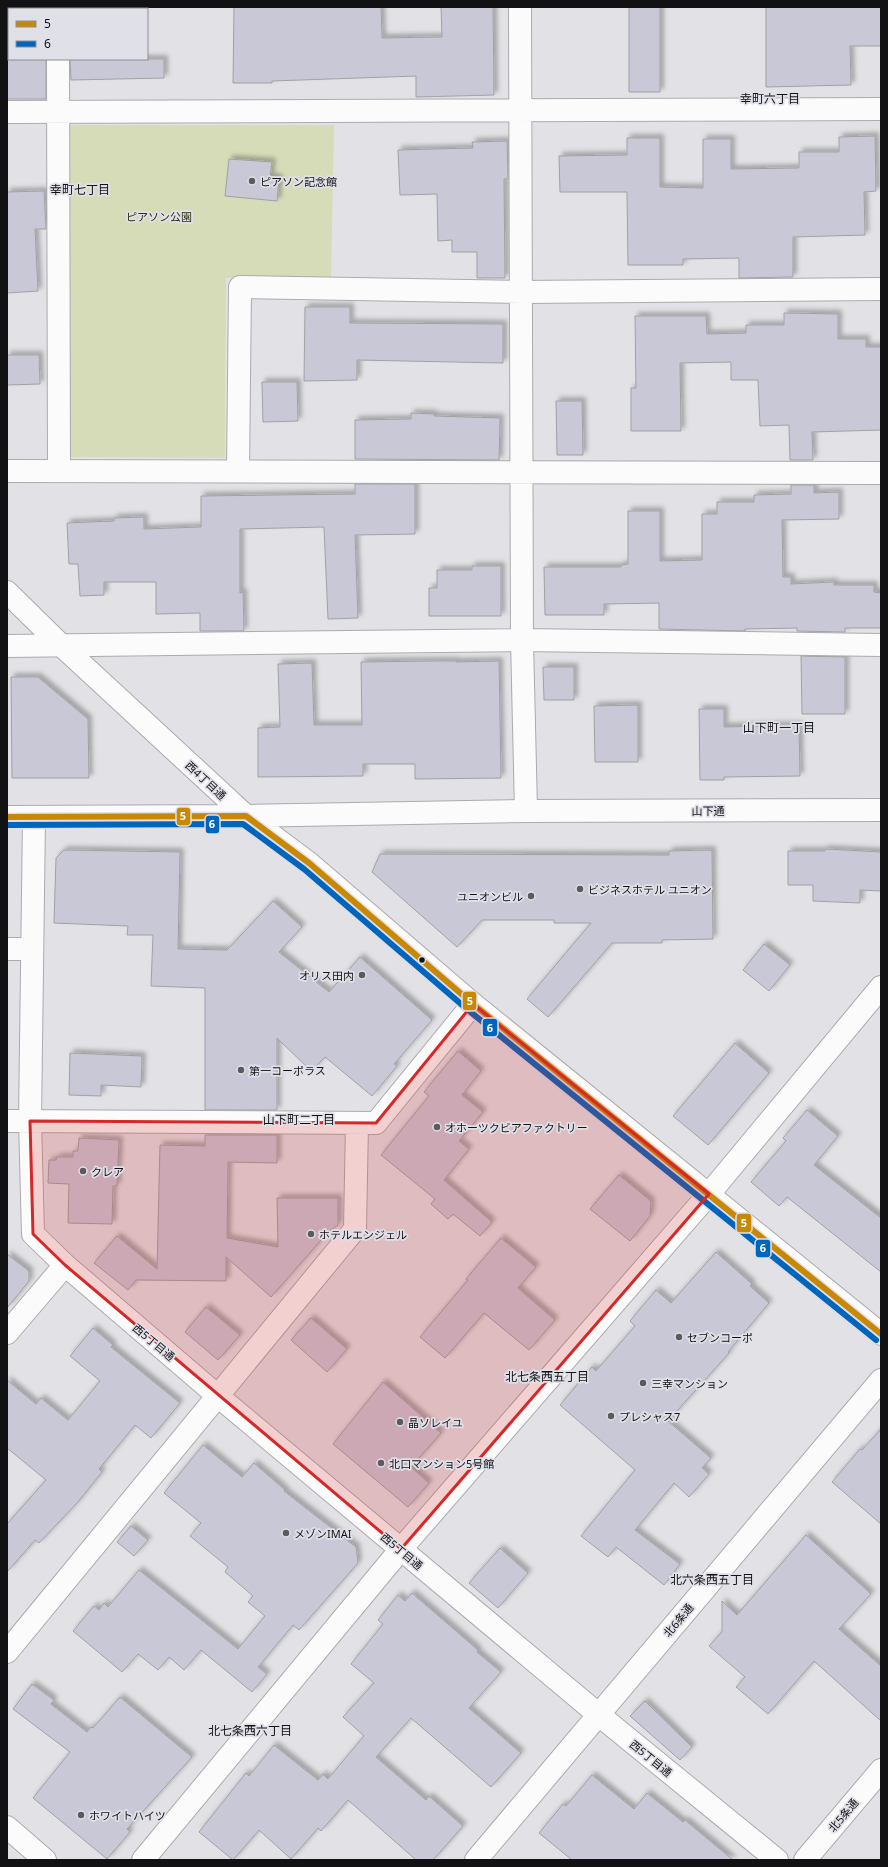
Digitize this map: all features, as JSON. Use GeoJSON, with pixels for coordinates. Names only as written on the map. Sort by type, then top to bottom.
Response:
{"type":"FeatureCollection","features":[{"type":"Feature","properties":{"kind":"street"},"geometry":{"type":"LineString","coordinates":[[520,7],[522,109],[522,640],[526,811]]}},
{"type":"Feature","properties":{"kind":"street"},"geometry":{"type":"LineString","coordinates":[[58,60],[59,471]]}},
{"type":"Feature","properties":{"kind":"street"},"geometry":{"type":"LineString","coordinates":[[7,112],[522,109],[881,109]]}},
{"type":"Feature","properties":{"kind":"street"},"geometry":{"type":"LineString","coordinates":[[238,471],[240,287],[522,292],[881,289]]}},
{"type":"Feature","properties":{"kind":"street"},"geometry":{"type":"LineString","coordinates":[[7,471],[881,473]]}},
{"type":"Feature","properties":{"kind":"street","name":"西4丁目通"},"geometry":{"type":"LineString","coordinates":[[7,592],[62,646],[246,816],[309,863],[473,1004],[881,1334]]}},
{"type":"Feature","properties":{"kind":"street"},"geometry":{"type":"LineString","coordinates":[[7,646],[522,640],[881,645]]}},
{"type":"Feature","properties":{"kind":"street","name":"山下通"},"geometry":{"type":"LineString","coordinates":[[7,817],[246,816],[526,811],[881,810]]}},
{"type":"Feature","properties":{"kind":"street"},"geometry":{"type":"LineString","coordinates":[[30,1121],[34,817]]}},
{"type":"Feature","properties":{"kind":"street"},"geometry":{"type":"LineString","coordinates":[[7,949],[32,949]]}},
{"type":"Feature","properties":{"kind":"street"},"geometry":{"type":"LineString","coordinates":[[143,1860],[401,1550],[709,1194],[881,987]]}},
{"type":"Feature","properties":{"kind":"street"},"geometry":{"type":"LineString","coordinates":[[7,1121],[376,1123],[473,1004]]}},
{"type":"Feature","properties":{"kind":"street","name":"西5丁目通"},"geometry":{"type":"LineString","coordinates":[[30,1121],[33,1234],[65,1266],[598,1715],[777,1860]]}},
{"type":"Feature","properties":{"kind":"street"},"geometry":{"type":"LineString","coordinates":[[7,1652],[219,1397],[355,1230],[357,1123]]}},
{"type":"Feature","properties":{"kind":"street"},"geometry":{"type":"LineString","coordinates":[[7,1333],[65,1266]]}},
{"type":"Feature","properties":{"kind":"street","name":"北6条通"},"geometry":{"type":"LineString","coordinates":[[476,1860],[881,1380]]}},
{"type":"Feature","properties":{"kind":"street","name":"北5条通"},"geometry":{"type":"LineString","coordinates":[[805,1860],[881,1770]]}},
{"type":"Feature","properties":{"kind":"street"},"geometry":{"type":"LineString","coordinates":[[7,1827],[45,1860]]}},
{"type":"Feature","properties":{"kind":"highlighted area"},"geometry":{"type":"Polygon","coordinates":[[[473,1004],[709,1194],[401,1549],[65,1265],[33,1234],[30,1121],[376,1123],[473,1004]]]}},
{"type":"Feature","properties":{"kind":"green space","name":"ピアソン公園"},"geometry":{"type":"Polygon","coordinates":[[[68,125],[334,125],[331,279],[226,278],[225,458],[69,457],[68,125]]]}},
{"type":"Feature","properties":{"kind":"building"},"geometry":{"type":"Polygon","coordinates":[[[234,7],[381,7],[382,38],[442,37],[441,7],[493,7],[494,95],[416,97],[416,76],[272,81],[272,83],[233,83],[234,7]]]}},
{"type":"Feature","properties":{"kind":"building"},"geometry":{"type":"Polygon","coordinates":[[[629,7],[660,7],[660,92],[629,92],[629,7]]]}},
{"type":"Feature","properties":{"kind":"building"},"geometry":{"type":"Polygon","coordinates":[[[766,7],[881,7],[881,46],[850,46],[851,85],[766,87],[766,7]]]}},
{"type":"Feature","properties":{"kind":"building"},"geometry":{"type":"Polygon","coordinates":[[[7,59],[46,60],[46,99],[7,99],[7,59]]]}},
{"type":"Feature","properties":{"kind":"building"},"geometry":{"type":"Polygon","coordinates":[[[164,59],[164,78],[71,80],[70,60],[164,59]]]}},
{"type":"Feature","properties":{"kind":"building"},"geometry":{"type":"Polygon","coordinates":[[[875,136],[876,191],[864,192],[865,235],[793,237],[793,277],[739,278],[739,258],[683,259],[683,265],[628,265],[627,192],[560,192],[559,156],[627,155],[627,138],[660,138],[660,187],[703,188],[703,139],[731,139],[731,169],[799,168],[799,152],[839,152],[839,137],[875,136]]]}},
{"type":"Feature","properties":{"kind":"building"},"geometry":{"type":"Polygon","coordinates":[[[507,141],[508,179],[504,179],[505,278],[477,278],[477,252],[452,252],[452,240],[438,241],[437,194],[400,195],[398,150],[473,148],[472,142],[507,141]]]}},
{"type":"Feature","properties":{"kind":"building"},"geometry":{"type":"Polygon","coordinates":[[[229,159],[272,162],[270,177],[279,178],[277,201],[225,196],[229,159]]]}},
{"type":"Feature","properties":{"kind":"building"},"geometry":{"type":"Polygon","coordinates":[[[44,191],[46,229],[35,229],[38,291],[7,293],[7,192],[44,191]]]}},
{"type":"Feature","properties":{"kind":"building"},"geometry":{"type":"Polygon","coordinates":[[[305,307],[350,307],[350,323],[503,324],[503,363],[357,360],[357,380],[304,381],[305,307]]]}},
{"type":"Feature","properties":{"kind":"building"},"geometry":{"type":"Polygon","coordinates":[[[784,313],[838,314],[838,339],[866,339],[866,347],[881,347],[881,430],[812,432],[813,460],[790,460],[789,425],[760,426],[758,380],[731,380],[731,362],[680,363],[681,431],[631,431],[631,388],[636,388],[635,316],[706,316],[707,334],[746,333],[746,325],[784,325],[784,313]]]}},
{"type":"Feature","properties":{"kind":"building"},"geometry":{"type":"Polygon","coordinates":[[[7,355],[39,355],[40,384],[7,385],[7,355]]]}},
{"type":"Feature","properties":{"kind":"building"},"geometry":{"type":"Polygon","coordinates":[[[262,382],[297,382],[298,421],[263,422],[262,382]]]}},
{"type":"Feature","properties":{"kind":"building"},"geometry":{"type":"Polygon","coordinates":[[[556,401],[582,401],[583,455],[557,455],[556,401]]]}},
{"type":"Feature","properties":{"kind":"building"},"geometry":{"type":"Polygon","coordinates":[[[411,413],[434,414],[434,416],[500,418],[499,460],[355,459],[355,420],[411,419],[411,413]]]}},
{"type":"Feature","properties":{"kind":"building"},"geometry":{"type":"Polygon","coordinates":[[[355,484],[415,484],[415,534],[355,535],[358,618],[328,619],[324,527],[240,529],[240,593],[243,592],[244,631],[200,631],[200,613],[156,614],[156,582],[104,582],[104,595],[80,596],[78,564],[69,564],[67,523],[114,521],[114,518],[144,517],[144,529],[201,527],[201,496],[355,494],[355,484]]]}},
{"type":"Feature","properties":{"kind":"building"},"geometry":{"type":"Polygon","coordinates":[[[791,485],[814,485],[814,493],[839,492],[839,519],[782,520],[783,577],[791,577],[791,584],[834,582],[834,585],[874,585],[874,592],[881,593],[881,628],[845,628],[845,632],[797,631],[797,628],[745,629],[745,631],[659,629],[659,603],[604,604],[604,615],[545,615],[544,567],[621,567],[621,565],[628,564],[628,511],[660,511],[660,561],[702,560],[702,514],[717,514],[717,502],[754,502],[754,495],[791,494],[791,485]]]}},
{"type":"Feature","properties":{"kind":"building"},"geometry":{"type":"Polygon","coordinates":[[[472,566],[501,566],[501,616],[429,616],[429,588],[437,588],[437,570],[472,570],[472,566]]]}},
{"type":"Feature","properties":{"kind":"building"},"geometry":{"type":"Polygon","coordinates":[[[801,656],[845,657],[845,714],[802,714],[801,656]]]}},
{"type":"Feature","properties":{"kind":"building"},"geometry":{"type":"Polygon","coordinates":[[[499,661],[501,778],[415,779],[415,764],[363,764],[363,776],[258,777],[258,728],[280,727],[278,664],[312,663],[314,725],[362,725],[361,662],[499,661]]]}},
{"type":"Feature","properties":{"kind":"building"},"geometry":{"type":"Polygon","coordinates":[[[543,667],[574,667],[574,700],[544,700],[543,667]]]}},
{"type":"Feature","properties":{"kind":"building"},"geometry":{"type":"Polygon","coordinates":[[[11,677],[38,677],[88,719],[89,778],[12,778],[11,677]]]}},
{"type":"Feature","properties":{"kind":"building"},"geometry":{"type":"Polygon","coordinates":[[[638,705],[638,762],[595,762],[594,706],[638,705]]]}},
{"type":"Feature","properties":{"kind":"building"},"geometry":{"type":"Polygon","coordinates":[[[699,709],[724,709],[724,727],[799,725],[800,776],[724,777],[724,780],[700,780],[699,709]]]}},
{"type":"Feature","properties":{"kind":"building"},"geometry":{"type":"Polygon","coordinates":[[[825,849],[881,852],[881,891],[860,890],[860,903],[813,901],[813,885],[788,885],[788,851],[825,851],[825,849]]]}},
{"type":"Feature","properties":{"kind":"building"},"geometry":{"type":"Polygon","coordinates":[[[64,850],[180,852],[178,949],[227,950],[273,901],[302,927],[279,952],[329,992],[360,957],[432,1020],[394,1064],[397,1066],[372,1096],[325,1057],[311,1071],[277,1038],[277,1110],[205,1110],[205,988],[151,986],[153,935],[127,935],[128,926],[54,923],[56,858],[64,850]]]}},
{"type":"Feature","properties":{"kind":"building","name":"ユニオンビル"},"geometry":{"type":"Polygon","coordinates":[[[712,850],[713,939],[662,940],[662,943],[612,943],[548,1017],[527,999],[591,923],[554,923],[554,920],[482,920],[457,947],[372,872],[380,854],[669,855],[669,851],[712,850]]]}},
{"type":"Feature","properties":{"kind":"building"},"geometry":{"type":"Polygon","coordinates":[[[764,944],[790,965],[769,991],[743,970],[764,944]]]}},
{"type":"Feature","properties":{"kind":"building"},"geometry":{"type":"Polygon","coordinates":[[[735,1043],[769,1073],[708,1145],[673,1116],[735,1043]]]}},
{"type":"Feature","properties":{"kind":"building","name":"オホーツクビアファクトリー"},"geometry":{"type":"Polygon","coordinates":[[[458,1051],[481,1071],[462,1095],[483,1112],[459,1141],[469,1149],[444,1180],[492,1222],[480,1236],[453,1214],[448,1219],[431,1204],[435,1199],[381,1155],[429,1096],[424,1092],[458,1051]]]}},
{"type":"Feature","properties":{"kind":"building"},"geometry":{"type":"Polygon","coordinates":[[[70,1053],[142,1056],[141,1087],[101,1085],[101,1096],[69,1095],[70,1053]]]}},
{"type":"Feature","properties":{"kind":"building"},"geometry":{"type":"Polygon","coordinates":[[[807,1110],[838,1136],[814,1165],[881,1218],[881,1272],[787,1197],[779,1206],[751,1182],[786,1141],[783,1138],[807,1110]]]}},
{"type":"Feature","properties":{"kind":"building"},"geometry":{"type":"Polygon","coordinates":[[[205,1135],[277,1135],[277,1163],[228,1162],[227,1238],[278,1247],[277,1198],[338,1198],[338,1225],[328,1232],[271,1297],[226,1257],[226,1281],[136,1280],[128,1290],[94,1263],[117,1236],[157,1269],[160,1145],[205,1146],[205,1135]]]}},
{"type":"Feature","properties":{"kind":"building","name":"クレア"},"geometry":{"type":"Polygon","coordinates":[[[79,1138],[119,1140],[117,1186],[113,1186],[112,1224],[68,1223],[69,1184],[48,1183],[49,1160],[56,1160],[57,1157],[73,1157],[73,1151],[78,1151],[79,1138]]]}},
{"type":"Feature","properties":{"kind":"building"},"geometry":{"type":"Polygon","coordinates":[[[619,1175],[651,1201],[650,1216],[630,1241],[590,1209],[619,1175]]]}},
{"type":"Feature","properties":{"kind":"building"},"geometry":{"type":"Polygon","coordinates":[[[501,1238],[536,1267],[518,1288],[555,1320],[529,1350],[484,1313],[445,1358],[420,1337],[501,1238]]]}},
{"type":"Feature","properties":{"kind":"building"},"geometry":{"type":"Polygon","coordinates":[[[716,1252],[752,1284],[750,1286],[769,1303],[728,1352],[729,1353],[668,1421],[711,1458],[702,1468],[709,1474],[689,1497],[674,1483],[635,1530],[680,1564],[664,1585],[616,1547],[608,1557],[581,1536],[635,1470],[560,1405],[592,1367],[596,1371],[635,1326],[630,1321],[656,1290],[671,1303],[716,1252]]]}},
{"type":"Feature","properties":{"kind":"building"},"geometry":{"type":"Polygon","coordinates":[[[7,1254],[29,1271],[29,1281],[7,1308],[7,1254]]]}},
{"type":"Feature","properties":{"kind":"building"},"geometry":{"type":"Polygon","coordinates":[[[206,1307],[240,1335],[218,1360],[185,1332],[206,1307]]]}},
{"type":"Feature","properties":{"kind":"building"},"geometry":{"type":"Polygon","coordinates":[[[311,1318],[347,1349],[327,1372],[291,1340],[311,1318]]]}},
{"type":"Feature","properties":{"kind":"building"},"geometry":{"type":"Polygon","coordinates":[[[93,1328],[113,1345],[111,1347],[180,1403],[151,1438],[135,1425],[99,1469],[102,1472],[77,1503],[39,1543],[35,1540],[7,1572],[7,1524],[46,1480],[7,1448],[7,1380],[36,1404],[41,1398],[68,1420],[100,1381],[70,1356],[93,1328]]]}},
{"type":"Feature","properties":{"kind":"building"},"geometry":{"type":"Polygon","coordinates":[[[383,1382],[441,1433],[411,1467],[429,1483],[408,1507],[333,1444],[383,1382]]]}},
{"type":"Feature","properties":{"kind":"building"},"geometry":{"type":"Polygon","coordinates":[[[881,1429],[881,1524],[832,1482],[860,1449],[862,1450],[881,1429]]]}},
{"type":"Feature","properties":{"kind":"building"},"geometry":{"type":"Polygon","coordinates":[[[203,1445],[242,1477],[254,1463],[285,1490],[284,1491],[356,1547],[358,1563],[299,1630],[293,1625],[258,1667],[267,1674],[252,1692],[201,1650],[184,1670],[169,1657],[158,1670],[138,1654],[122,1672],[73,1631],[94,1606],[99,1610],[104,1603],[108,1607],[139,1570],[238,1649],[265,1616],[248,1602],[253,1596],[225,1572],[228,1567],[190,1536],[201,1523],[164,1493],[203,1445]]]}},
{"type":"Feature","properties":{"kind":"building"},"geometry":{"type":"Polygon","coordinates":[[[131,1526],[148,1540],[134,1556],[117,1542],[131,1526]]]}},
{"type":"Feature","properties":{"kind":"building"},"geometry":{"type":"Polygon","coordinates":[[[806,1535],[871,1594],[839,1629],[881,1666],[881,1721],[814,1661],[768,1714],[736,1687],[745,1677],[709,1646],[722,1632],[722,1601],[737,1615],[806,1535]]]}},
{"type":"Feature","properties":{"kind":"building"},"geometry":{"type":"Polygon","coordinates":[[[500,1548],[528,1573],[498,1608],[469,1583],[500,1548]]]}},
{"type":"Feature","properties":{"kind":"building"},"geometry":{"type":"Polygon","coordinates":[[[412,1593],[501,1672],[469,1708],[521,1753],[491,1787],[411,1718],[376,1757],[426,1800],[429,1796],[463,1826],[433,1860],[416,1860],[348,1800],[321,1831],[318,1828],[291,1859],[259,1830],[233,1860],[199,1832],[246,1773],[249,1776],[274,1745],[318,1780],[323,1774],[328,1779],[364,1736],[343,1717],[374,1683],[351,1664],[383,1624],[378,1620],[398,1595],[405,1601],[412,1593]]]}},
{"type":"Feature","properties":{"kind":"building"},"geometry":{"type":"Polygon","coordinates":[[[32,1684],[54,1700],[51,1704],[87,1732],[91,1727],[93,1728],[120,1697],[192,1757],[127,1829],[130,1832],[107,1859],[33,1798],[70,1752],[13,1709],[32,1684]]]}},
{"type":"Feature","properties":{"kind":"building"},"geometry":{"type":"Polygon","coordinates":[[[645,1701],[692,1747],[680,1760],[630,1716],[645,1701]]]}},
{"type":"Feature","properties":{"kind":"building"},"geometry":{"type":"Polygon","coordinates":[[[592,1775],[634,1809],[647,1793],[683,1822],[685,1820],[733,1860],[572,1860],[539,1833],[563,1804],[566,1806],[592,1775]]]}},
{"type":"Feature","properties":{"kind":"transit line","name":"5"},"geometry":{"type":"LineString","coordinates":[[7,817],[246,816],[309,863],[473,1004],[881,1334]]}},
{"type":"Feature","properties":{"kind":"transit line","name":"6"},"geometry":{"type":"LineString","coordinates":[[7,825],[243,824],[304,869],[468,1010],[876,1340]]}},
{"type":"Feature","properties":{"kind":"place","name":"ピアソン記念館"},"geometry":{"type":"Point","coordinates":[252,181]}},
{"type":"Feature","properties":{"kind":"place","name":"ビジネスホテル ユニオン"},"geometry":{"type":"Point","coordinates":[580,889]}},
{"type":"Feature","properties":{"kind":"place","name":"ユニオンビル"},"geometry":{"type":"Point","coordinates":[531,896]}},
{"type":"Feature","properties":{"kind":"place","name":"オリス田内"},"geometry":{"type":"Point","coordinates":[362,975]}},
{"type":"Feature","properties":{"kind":"place","name":"第一コーポラス"},"geometry":{"type":"Point","coordinates":[241,1070]}},
{"type":"Feature","properties":{"kind":"place","name":"オホーツクビアファクトリー"},"geometry":{"type":"Point","coordinates":[437,1127]}},
{"type":"Feature","properties":{"kind":"place","name":"クレア"},"geometry":{"type":"Point","coordinates":[83,1171]}},
{"type":"Feature","properties":{"kind":"place","name":"ホテルエンジェル"},"geometry":{"type":"Point","coordinates":[311,1234]}},
{"type":"Feature","properties":{"kind":"place","name":"セブンコーポ"},"geometry":{"type":"Point","coordinates":[679,1337]}},
{"type":"Feature","properties":{"kind":"place","name":"三幸マンション"},"geometry":{"type":"Point","coordinates":[643,1383]}},
{"type":"Feature","properties":{"kind":"place","name":"プレシャス7"},"geometry":{"type":"Point","coordinates":[611,1416]}},
{"type":"Feature","properties":{"kind":"place","name":"晶ソレイユ"},"geometry":{"type":"Point","coordinates":[400,1422]}},
{"type":"Feature","properties":{"kind":"place","name":"北口マンション5号館"},"geometry":{"type":"Point","coordinates":[381,1463]}},
{"type":"Feature","properties":{"kind":"place","name":"メゾンIMAI"},"geometry":{"type":"Point","coordinates":[286,1533]}},
{"type":"Feature","properties":{"kind":"place","name":"ホワイトハイツ"},"geometry":{"type":"Point","coordinates":[81,1815]}},
{"type":"Feature","properties":{"kind":"district","name":"幸町六丁目"},"geometry":{"type":"Point","coordinates":[770,98]}},
{"type":"Feature","properties":{"kind":"district","name":"幸町七丁目"},"geometry":{"type":"Point","coordinates":[80,189]}},
{"type":"Feature","properties":{"kind":"district","name":"山下町一丁目"},"geometry":{"type":"Point","coordinates":[779,727]}},
{"type":"Feature","properties":{"kind":"district","name":"山下町二丁目"},"geometry":{"type":"Point","coordinates":[299,1119]}},
{"type":"Feature","properties":{"kind":"district","name":"北七条西五丁目"},"geometry":{"type":"Point","coordinates":[547,1376]}},
{"type":"Feature","properties":{"kind":"district","name":"北六条西五丁目"},"geometry":{"type":"Point","coordinates":[712,1579]}},
{"type":"Feature","properties":{"kind":"district","name":"北七条西六丁目"},"geometry":{"type":"Point","coordinates":[250,1730]}}]}
